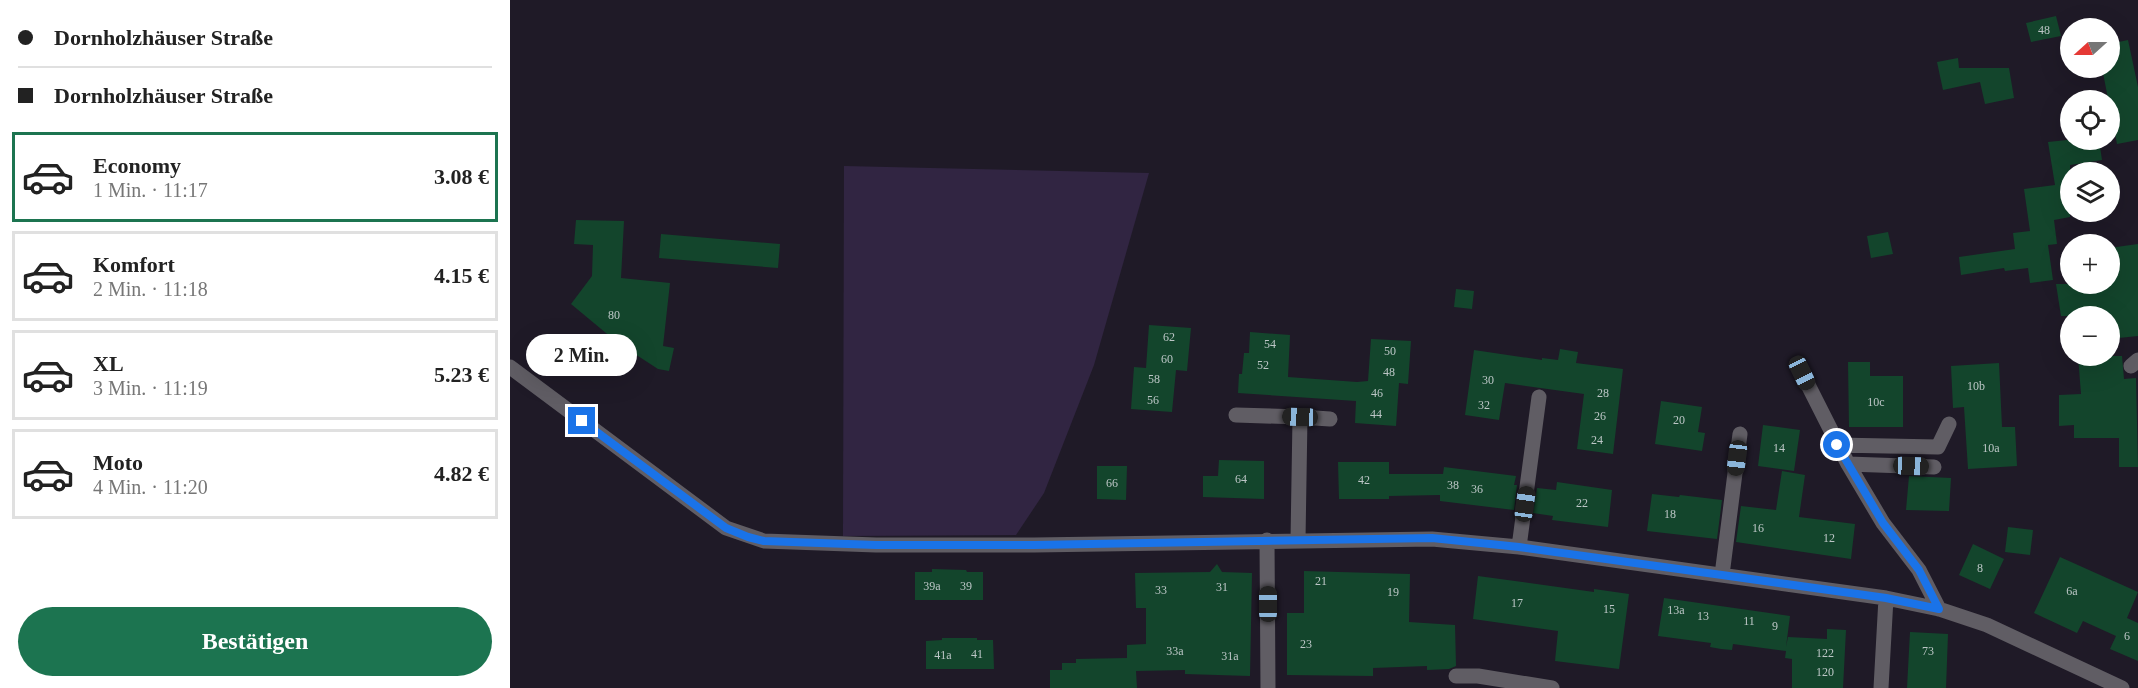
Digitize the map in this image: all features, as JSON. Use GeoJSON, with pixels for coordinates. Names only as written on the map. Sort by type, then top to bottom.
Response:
{"type":"FeatureCollection","features":[{"type":"Feature","properties":{"kind":"street"},"geometry":{"type":"LineString","coordinates":[[510,367],[726,528],[764,541],[799,544],[1034,545],[1432,538],[1519,547],[1886,598],[1939,609],[1987,625],[2122,688]]}},
{"type":"Feature","properties":{"kind":"street"},"geometry":{"type":"LineString","coordinates":[[1802,373],[1848,464],[1883,523],[1919,570],[1939,609]]}},
{"type":"Feature","properties":{"kind":"street"},"geometry":{"type":"LineString","coordinates":[[1519,547],[1539,398]]}},
{"type":"Feature","properties":{"kind":"street"},"geometry":{"type":"LineString","coordinates":[[1236,415],[1330,419]]}},
{"type":"Feature","properties":{"kind":"street"},"geometry":{"type":"LineString","coordinates":[[1298,540],[1300,417]]}},
{"type":"Feature","properties":{"kind":"street"},"geometry":{"type":"LineString","coordinates":[[1837,445],[1938,447],[1949,424]]}},
{"type":"Feature","properties":{"kind":"street"},"geometry":{"type":"LineString","coordinates":[[1722,575],[1740,434]]}},
{"type":"Feature","properties":{"kind":"street"},"geometry":{"type":"LineString","coordinates":[[1848,464],[1934,467]]}},
{"type":"Feature","properties":{"kind":"street"},"geometry":{"type":"LineString","coordinates":[[1267,540],[1268,688]]}},
{"type":"Feature","properties":{"kind":"street"},"geometry":{"type":"LineString","coordinates":[[1881,688],[1886,598]]}},
{"type":"Feature","properties":{"kind":"street"},"geometry":{"type":"LineString","coordinates":[[1456,676],[1478,676],[1552,688]]}},
{"type":"Feature","properties":{"kind":"shaded area"},"geometry":{"type":"Polygon","coordinates":[[[844,166],[1149,173],[1094,365],[1044,493],[1016,535],[843,536],[844,166]]]}},
{"type":"Feature","properties":{"kind":"building"},"geometry":{"type":"Polygon","coordinates":[[[2056,16],[2060,36],[2031,42],[2026,23],[2056,16]]]}},
{"type":"Feature","properties":{"kind":"building"},"geometry":{"type":"Polygon","coordinates":[[[2128,40],[2138,87],[2138,140],[2120,143],[2120,90],[2106,90],[2104,78],[2120,78],[2120,42],[2128,40]]]}},
{"type":"Feature","properties":{"kind":"building"},"geometry":{"type":"Polygon","coordinates":[[[1958,58],[1959,68],[2009,68],[2014,98],[1985,104],[1980,82],[1943,90],[1937,62],[1958,58]]]}},
{"type":"Feature","properties":{"kind":"building"},"geometry":{"type":"Polygon","coordinates":[[[2060,141],[2060,150],[2100,150],[2102,160],[2060,162],[2060,219],[2054,220],[2057,244],[2048,245],[2053,280],[2030,283],[2028,268],[2005,271],[2004,268],[1961,275],[1959,257],[2015,249],[2013,233],[2030,231],[2024,189],[2055,185],[2048,142],[2060,141]]]}},
{"type":"Feature","properties":{"kind":"building"},"geometry":{"type":"Polygon","coordinates":[[[576,220],[624,221],[621,278],[670,283],[663,346],[674,348],[669,371],[658,369],[618,343],[571,304],[592,276],[593,245],[574,244],[576,220]]]}},
{"type":"Feature","properties":{"kind":"building"},"geometry":{"type":"Polygon","coordinates":[[[1888,232],[1893,254],[1871,258],[1867,236],[1888,232]]]}},
{"type":"Feature","properties":{"kind":"building"},"geometry":{"type":"Polygon","coordinates":[[[661,234],[780,244],[778,268],[659,258],[661,234]]]}},
{"type":"Feature","properties":{"kind":"building"},"geometry":{"type":"Polygon","coordinates":[[[2138,244],[2138,336],[2120,338],[2120,306],[2060,306],[2060,310],[2056,284],[2060,284],[2060,294],[2120,294],[2120,246],[2138,244]]]}},
{"type":"Feature","properties":{"kind":"building"},"geometry":{"type":"Polygon","coordinates":[[[1456,289],[1474,291],[1472,309],[1454,307],[1456,289]]]}},
{"type":"Feature","properties":{"kind":"building"},"geometry":{"type":"Polygon","coordinates":[[[1149,325],[1191,328],[1187,371],[1176,370],[1172,412],[1131,409],[1134,367],[1146,368],[1149,325]]]}},
{"type":"Feature","properties":{"kind":"building"},"geometry":{"type":"Polygon","coordinates":[[[1250,332],[1290,335],[1288,377],[1357,382],[1368,381],[1371,339],[1411,341],[1408,384],[1399,383],[1396,426],[1355,423],[1356,401],[1238,393],[1239,374],[1242,374],[1244,353],[1249,353],[1250,332]]]}},
{"type":"Feature","properties":{"kind":"building"},"geometry":{"type":"Polygon","coordinates":[[[1560,349],[1578,352],[1576,363],[1623,369],[1613,454],[1577,449],[1584,394],[1505,383],[1499,420],[1465,415],[1474,350],[1542,360],[1542,358],[1558,360],[1560,349]]]}},
{"type":"Feature","properties":{"kind":"building"},"geometry":{"type":"Polygon","coordinates":[[[2120,356],[2122,356],[2124,379],[2136,378],[2138,467],[2119,467],[2119,438],[2074,438],[2074,425],[2059,426],[2059,395],[2081,394],[2079,366],[2120,366],[2120,356]]]}},
{"type":"Feature","properties":{"kind":"building"},"geometry":{"type":"Polygon","coordinates":[[[1848,362],[1870,362],[1870,376],[1903,376],[1903,427],[1849,427],[1848,362]]]}},
{"type":"Feature","properties":{"kind":"building"},"geometry":{"type":"Polygon","coordinates":[[[1999,363],[2002,427],[2015,427],[2017,466],[1968,469],[1964,407],[1953,408],[1951,366],[1999,363]]]}},
{"type":"Feature","properties":{"kind":"building"},"geometry":{"type":"Polygon","coordinates":[[[1661,401],[1702,407],[1698,432],[1705,433],[1702,451],[1655,444],[1661,401]]]}},
{"type":"Feature","properties":{"kind":"building"},"geometry":{"type":"Polygon","coordinates":[[[1763,425],[1800,430],[1794,471],[1758,466],[1763,425]]]}},
{"type":"Feature","properties":{"kind":"building"},"geometry":{"type":"Polygon","coordinates":[[[1219,460],[1264,461],[1264,499],[1203,497],[1203,476],[1218,476],[1219,460]]]}},
{"type":"Feature","properties":{"kind":"building"},"geometry":{"type":"Polygon","coordinates":[[[1338,462],[1389,462],[1389,474],[1443,474],[1444,467],[1516,476],[1514,510],[1440,501],[1440,495],[1389,496],[1389,499],[1339,499],[1338,462]]]}},
{"type":"Feature","properties":{"kind":"building"},"geometry":{"type":"Polygon","coordinates":[[[1097,466],[1127,466],[1126,500],[1097,499],[1097,466]]]}},
{"type":"Feature","properties":{"kind":"building"},"geometry":{"type":"Polygon","coordinates":[[[1782,471],[1805,475],[1799,517],[1855,524],[1851,559],[1736,542],[1741,506],[1776,510],[1782,471]]]}},
{"type":"Feature","properties":{"kind":"building"},"geometry":{"type":"Polygon","coordinates":[[[1909,476],[1951,478],[1949,511],[1906,510],[1909,476]]]}},
{"type":"Feature","properties":{"kind":"building"},"geometry":{"type":"Polygon","coordinates":[[[1557,482],[1612,490],[1608,527],[1552,520],[1553,516],[1533,513],[1537,488],[1556,490],[1557,482]]]}},
{"type":"Feature","properties":{"kind":"building"},"geometry":{"type":"Polygon","coordinates":[[[1652,494],[1722,500],[1717,539],[1647,531],[1652,494]]]}},
{"type":"Feature","properties":{"kind":"building"},"geometry":{"type":"Polygon","coordinates":[[[2008,527],[2033,530],[2030,555],[2005,552],[2008,527]]]}},
{"type":"Feature","properties":{"kind":"building"},"geometry":{"type":"Polygon","coordinates":[[[1973,544],[2004,559],[1990,589],[1959,575],[1973,544]]]}},
{"type":"Feature","properties":{"kind":"building"},"geometry":{"type":"Polygon","coordinates":[[[2060,557],[2138,592],[2127,618],[2138,623],[2138,661],[2110,649],[2116,636],[2083,621],[2077,633],[2034,613],[2060,557]]]}},
{"type":"Feature","properties":{"kind":"building"},"geometry":{"type":"Polygon","coordinates":[[[1217,564],[1222,572],[1252,573],[1250,676],[1185,674],[1185,670],[1136,671],[1137,688],[1050,688],[1050,670],[1062,670],[1062,663],[1076,663],[1076,659],[1127,658],[1127,645],[1146,644],[1146,608],[1136,608],[1135,573],[1210,572],[1217,564]]]}},
{"type":"Feature","properties":{"kind":"building"},"geometry":{"type":"Polygon","coordinates":[[[932,569],[983,572],[983,600],[915,600],[915,572],[932,572],[932,569]]]}},
{"type":"Feature","properties":{"kind":"building"},"geometry":{"type":"Polygon","coordinates":[[[1304,571],[1410,574],[1409,622],[1455,625],[1456,666],[1449,669],[1427,670],[1427,666],[1373,668],[1373,676],[1287,675],[1287,613],[1304,613],[1304,571]]]}},
{"type":"Feature","properties":{"kind":"building"},"geometry":{"type":"Polygon","coordinates":[[[1478,576],[1594,592],[1594,589],[1629,594],[1619,669],[1555,661],[1558,631],[1473,619],[1478,576]]]}},
{"type":"Feature","properties":{"kind":"building"},"geometry":{"type":"Polygon","coordinates":[[[1664,598],[1790,616],[1786,647],[1788,637],[1827,639],[1827,629],[1846,630],[1843,688],[1792,688],[1792,659],[1785,658],[1786,651],[1733,644],[1732,650],[1721,649],[1710,647],[1711,643],[1658,636],[1664,598]]]}},
{"type":"Feature","properties":{"kind":"building"},"geometry":{"type":"Polygon","coordinates":[[[1910,632],[1948,634],[1946,688],[1907,688],[1910,632]]]}},
{"type":"Feature","properties":{"kind":"building"},"geometry":{"type":"Polygon","coordinates":[[[942,638],[993,640],[994,669],[926,669],[926,641],[942,640],[942,638]]]}},
{"type":"Feature","properties":{"kind":"route"},"geometry":{"type":"LineString","coordinates":[[582,421],[726,528],[764,541],[876,545],[1034,545],[1432,538],[1519,547],[1722,575],[1886,598],[1939,609],[1919,570],[1883,523],[1837,445]]}}]}
